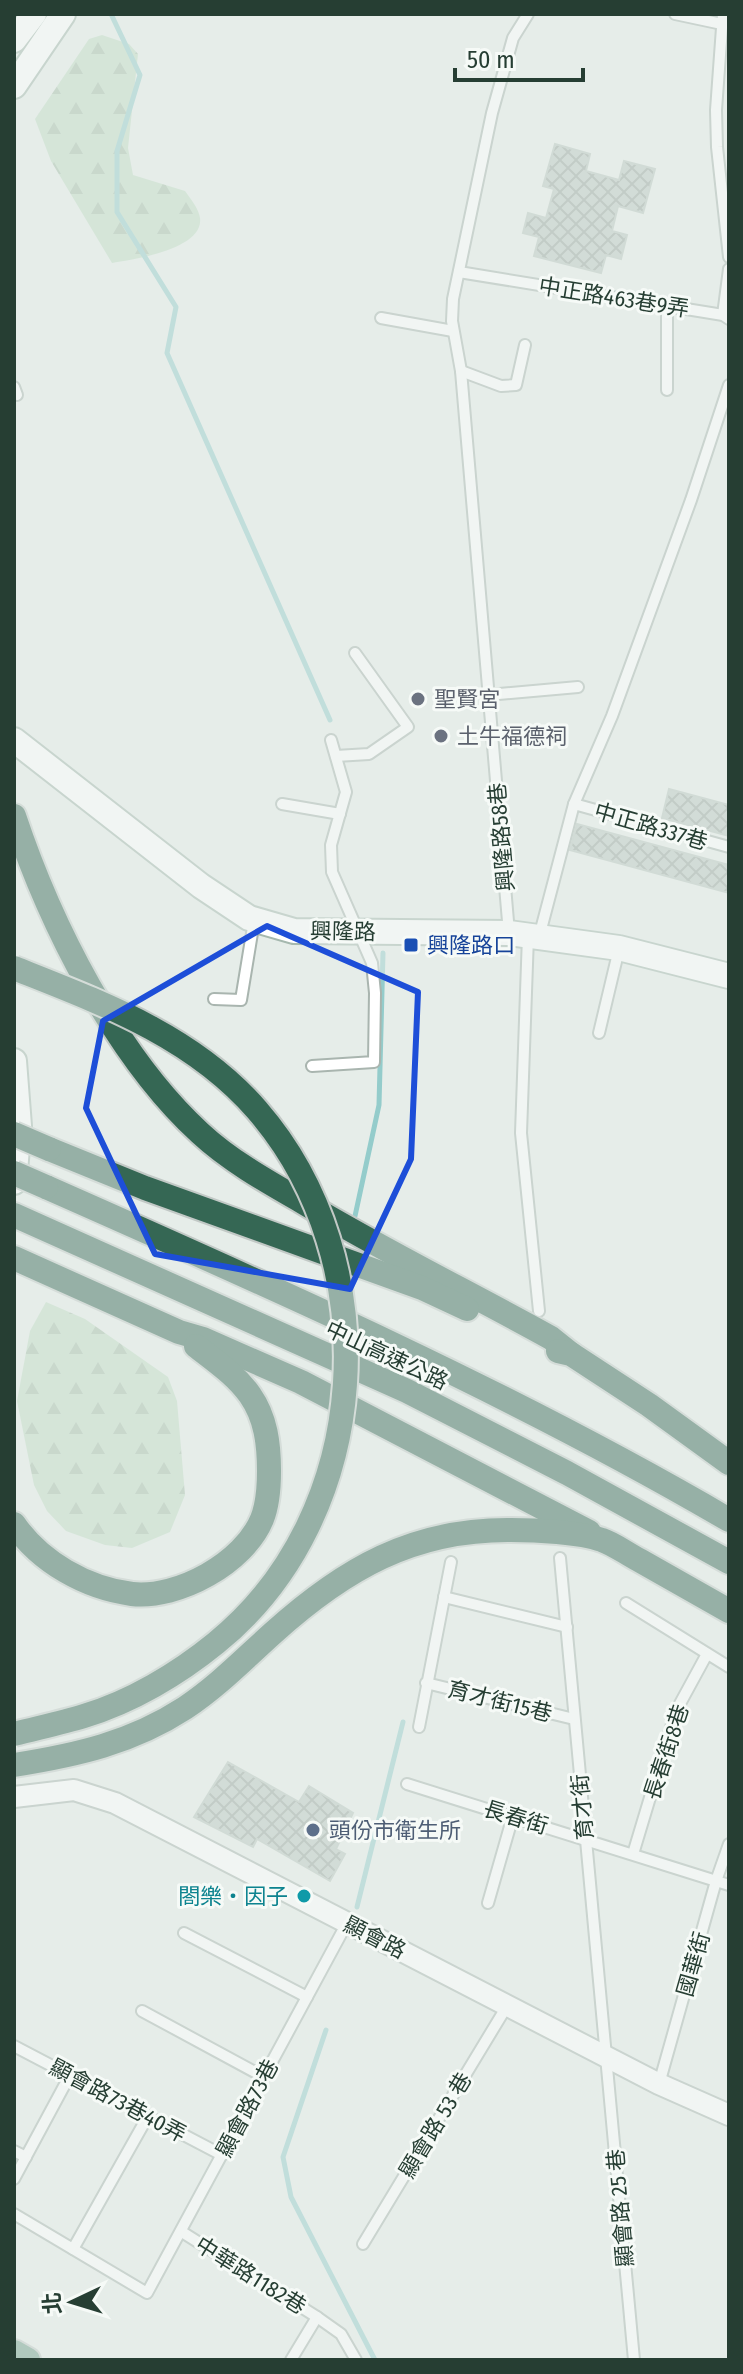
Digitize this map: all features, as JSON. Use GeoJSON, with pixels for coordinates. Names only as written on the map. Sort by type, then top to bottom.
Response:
{"type":"FeatureCollection","features":[{"type":"Feature","properties":{"kind":"highway"},"geometry":{"type":"LineString","coordinates":[[14,816],[51,908],[81,971],[130,1050],[163,1094],[201,1134],[262,1178],[343,1227],[551,1338],[729,1463]]}},
{"type":"Feature","properties":{"kind":"highway"},"geometry":{"type":"LineString","coordinates":[[14,968],[108,1006],[173,1038],[203,1059],[257,1110],[302,1175],[321,1218],[341,1293],[346,1343],[341,1428],[332,1466],[300,1540],[247,1615],[216,1643],[149,1688],[87,1716],[14,1734]]}},
{"type":"Feature","properties":{"kind":"highway"},"geometry":{"type":"LineString","coordinates":[[14,1134],[145,1188],[422,1288],[548,1350],[571,1354]]}},
{"type":"Feature","properties":{"kind":"highway","name":"中山高速公路"},"geometry":{"type":"LineString","coordinates":[[14,1173],[307,1302],[573,1434],[729,1520]]}},
{"type":"Feature","properties":{"kind":"highway","name":"中山高速公路"},"geometry":{"type":"LineString","coordinates":[[24,1219],[407,1391],[567,1473],[729,1562]]}},
{"type":"Feature","properties":{"kind":"highway"},"geometry":{"type":"LineString","coordinates":[[21,1261],[179,1332],[203,1339],[301,1382],[601,1539],[729,1611]]}},
{"type":"Feature","properties":{"kind":"highway"},"geometry":{"type":"LineString","coordinates":[[14,1524],[53,1564],[96,1586],[134,1594],[172,1590],[196,1581],[208,1576],[238,1553],[261,1521],[269,1490],[265,1422],[250,1395],[229,1372],[179,1332]]}},
{"type":"Feature","properties":{"kind":"highway"},"geometry":{"type":"LineString","coordinates":[[14,1765],[77,1755],[116,1743],[157,1725],[222,1681],[311,1601],[354,1570],[403,1546],[483,1530],[525,1530],[601,1539]]}},
{"type":"Feature","properties":{"kind":"main road"},"geometry":{"type":"LineString","coordinates":[[14,2352],[28,2360]]}},
{"type":"Feature","properties":{"kind":"street"},"geometry":{"type":"LineString","coordinates":[[14,40],[34,14]]}},
{"type":"Feature","properties":{"kind":"street"},"geometry":{"type":"LineString","coordinates":[[14,86],[63,14]]}},
{"type":"Feature","properties":{"kind":"street","name":"興隆路"},"geometry":{"type":"LineString","coordinates":[[14,740],[201,886],[254,919],[294,931],[525,935],[619,948],[729,976]]}},
{"type":"Feature","properties":{"kind":"street"},"geometry":{"type":"LineString","coordinates":[[14,1061],[19,1126],[14,1182]]}},
{"type":"Feature","properties":{"kind":"street","name":"顯會路"},"geometry":{"type":"LineString","coordinates":[[14,1797],[74,1790],[115,1803],[605,2057],[729,2115]]}},
{"type":"Feature","properties":{"kind":"lane","name":"興隆路58巷"},"geometry":{"type":"LineString","coordinates":[[525,935],[488,695],[461,371],[453,331],[453,299],[492,113],[513,38],[528,14]]}},
{"type":"Feature","properties":{"kind":"lane"},"geometry":{"type":"LineString","coordinates":[[675,14],[722,19],[725,64],[716,110],[717,147],[729,257]]}},
{"type":"Feature","properties":{"kind":"lane","name":"中正路463巷9弄"},"geometry":{"type":"LineString","coordinates":[[459,272],[726,317],[729,269]]}},
{"type":"Feature","properties":{"kind":"lane"},"geometry":{"type":"LineString","coordinates":[[667,306],[667,390]]}},
{"type":"Feature","properties":{"kind":"lane"},"geometry":{"type":"LineString","coordinates":[[381,318],[453,331]]}},
{"type":"Feature","properties":{"kind":"lane"},"geometry":{"type":"LineString","coordinates":[[461,371],[501,386],[516,385],[525,345]]}},
{"type":"Feature","properties":{"kind":"lane"},"geometry":{"type":"LineString","coordinates":[[539,1311],[521,1133],[525,935],[574,804],[612,716],[686,515],[729,385]]}},
{"type":"Feature","properties":{"kind":"lane"},"geometry":{"type":"LineString","coordinates":[[336,756],[369,754],[408,727],[355,653]]}},
{"type":"Feature","properties":{"kind":"lane"},"geometry":{"type":"LineString","coordinates":[[488,695],[578,687]]}},
{"type":"Feature","properties":{"kind":"lane"},"geometry":{"type":"LineString","coordinates":[[312,1066],[374,1062],[372,963],[332,872],[331,845],[346,792],[331,740]]}},
{"type":"Feature","properties":{"kind":"lane"},"geometry":{"type":"LineString","coordinates":[[282,804],[340,814]]}},
{"type":"Feature","properties":{"kind":"lane","name":"中正路337巷"},"geometry":{"type":"LineString","coordinates":[[574,804],[729,847]]}},
{"type":"Feature","properties":{"kind":"lane"},"geometry":{"type":"LineString","coordinates":[[214,999],[241,1000],[254,919]]}},
{"type":"Feature","properties":{"kind":"lane"},"geometry":{"type":"LineString","coordinates":[[599,1033],[619,948]]}},
{"type":"Feature","properties":{"kind":"lane","name":"育才街"},"geometry":{"type":"LineString","coordinates":[[560,1558],[605,2057]]}},
{"type":"Feature","properties":{"kind":"lane"},"geometry":{"type":"LineString","coordinates":[[419,1727],[451,1562]]}},
{"type":"Feature","properties":{"kind":"lane"},"geometry":{"type":"LineString","coordinates":[[444,1597],[567,1627]]}},
{"type":"Feature","properties":{"kind":"lane"},"geometry":{"type":"LineString","coordinates":[[626,1603],[729,1667]]}},
{"type":"Feature","properties":{"kind":"lane","name":"長春街8巷"},"geometry":{"type":"LineString","coordinates":[[633,1854],[676,1711],[707,1654]]}},
{"type":"Feature","properties":{"kind":"lane","name":"育才街15巷"},"geometry":{"type":"LineString","coordinates":[[426,1683],[574,1719]]}},
{"type":"Feature","properties":{"kind":"lane","name":"長春街"},"geometry":{"type":"LineString","coordinates":[[407,1784],[729,1885]]}},
{"type":"Feature","properties":{"kind":"lane"},"geometry":{"type":"LineString","coordinates":[[488,1903],[513,1816]]}},
{"type":"Feature","properties":{"kind":"lane","name":"國華街"},"geometry":{"type":"LineString","coordinates":[[659,2084],[729,1844]]}},
{"type":"Feature","properties":{"kind":"lane","name":"顯會路73巷"},"geometry":{"type":"LineString","coordinates":[[73,2249],[147,2293],[347,1923]]}},
{"type":"Feature","properties":{"kind":"lane"},"geometry":{"type":"LineString","coordinates":[[184,1933],[307,1997]]}},
{"type":"Feature","properties":{"kind":"lane","name":"顯會路 53 巷"},"geometry":{"type":"LineString","coordinates":[[363,2244],[507,2006]]}},
{"type":"Feature","properties":{"kind":"lane"},"geometry":{"type":"LineString","coordinates":[[142,2011],[264,2077]]}},
{"type":"Feature","properties":{"kind":"lane","name":"顯會路73巷40弄"},"geometry":{"type":"LineString","coordinates":[[14,2046],[222,2155]]}},
{"type":"Feature","properties":{"kind":"lane","name":"顯會路 25 巷"},"geometry":{"type":"LineString","coordinates":[[605,2057],[634,2360]]}},
{"type":"Feature","properties":{"kind":"lane"},"geometry":{"type":"LineString","coordinates":[[14,2179],[70,2075]]}},
{"type":"Feature","properties":{"kind":"lane"},"geometry":{"type":"LineString","coordinates":[[14,2214],[73,2249],[148,2116]]}},
{"type":"Feature","properties":{"kind":"lane"},"geometry":{"type":"LineString","coordinates":[[14,2151],[26,2157]]}},
{"type":"Feature","properties":{"kind":"lane","name":"中華路1182巷"},"geometry":{"type":"LineString","coordinates":[[182,2232],[317,2317],[291,2360]]}},
{"type":"Feature","properties":{"kind":"lane"},"geometry":{"type":"LineString","coordinates":[[317,2317],[341,2334],[356,2360]]}},
{"type":"Feature","properties":{"kind":"highlighted area"},"geometry":{"type":"Polygon","coordinates":[[[267,926],[418,992],[411,1159],[350,1289],[155,1254],[86,1108],[103,1021],[267,926]]]}},
{"type":"Feature","properties":{"kind":"green space"},"geometry":{"type":"Polygon","coordinates":[[[102,35],[129,44],[138,54],[128,148],[133,175],[185,191],[200,218],[198,229],[180,245],[112,263],[51,161],[35,119],[89,39],[102,35]]]}},
{"type":"Feature","properties":{"kind":"green space"},"geometry":{"type":"Polygon","coordinates":[[[46,1302],[85,1319],[168,1377],[177,1401],[185,1495],[170,1532],[132,1548],[105,1545],[66,1531],[47,1511],[34,1485],[17,1401],[30,1331],[46,1302]]]}},
{"type":"Feature","properties":{"kind":"building"},"geometry":{"type":"Polygon","coordinates":[[[555,144],[590,154],[586,171],[619,180],[624,161],[655,169],[643,213],[618,206],[612,231],[627,235],[621,259],[606,255],[601,273],[534,256],[539,237],[523,233],[528,213],[546,218],[554,189],[543,186],[555,144]]]}},
{"type":"Feature","properties":{"kind":"building"},"geometry":{"type":"Polygon","coordinates":[[[669,789],[729,805],[729,836],[662,818],[669,789]]]}},
{"type":"Feature","properties":{"kind":"building"},"geometry":{"type":"Polygon","coordinates":[[[577,824],[729,865],[729,893],[570,850],[577,824]]]}},
{"type":"Feature","properties":{"kind":"building"},"geometry":{"type":"Polygon","coordinates":[[[228,1762],[299,1802],[309,1786],[353,1813],[336,1849],[345,1854],[330,1881],[257,1839],[253,1847],[194,1817],[228,1762]]]}},
{"type":"Feature","properties":{"kind":"waterway"},"geometry":{"type":"LineString","coordinates":[[111,14],[140,75],[117,151],[117,212],[176,307],[167,353],[330,720]]}},
{"type":"Feature","properties":{"kind":"waterway"},"geometry":{"type":"LineString","coordinates":[[355,1216],[379,1105],[383,953]]}},
{"type":"Feature","properties":{"kind":"waterway"},"geometry":{"type":"LineString","coordinates":[[357,1907],[403,1722]]}},
{"type":"Feature","properties":{"kind":"waterway"},"geometry":{"type":"LineString","coordinates":[[326,2030],[283,2157],[291,2197],[375,2360]]}},
{"type":"Feature","properties":{"kind":"place","name":"聖賢宮"},"geometry":{"type":"Point","coordinates":[418,699]}},
{"type":"Feature","properties":{"kind":"place","name":"土牛福德祠"},"geometry":{"type":"Point","coordinates":[441,736]}},
{"type":"Feature","properties":{"kind":"place","name":"興隆路口"},"geometry":{"type":"Point","coordinates":[411,945]}},
{"type":"Feature","properties":{"kind":"place","name":"頭份市衛生所"},"geometry":{"type":"Point","coordinates":[313,1830]}},
{"type":"Feature","properties":{"kind":"place","name":"閤樂‧因子"},"geometry":{"type":"Point","coordinates":[304,1896]}}]}
